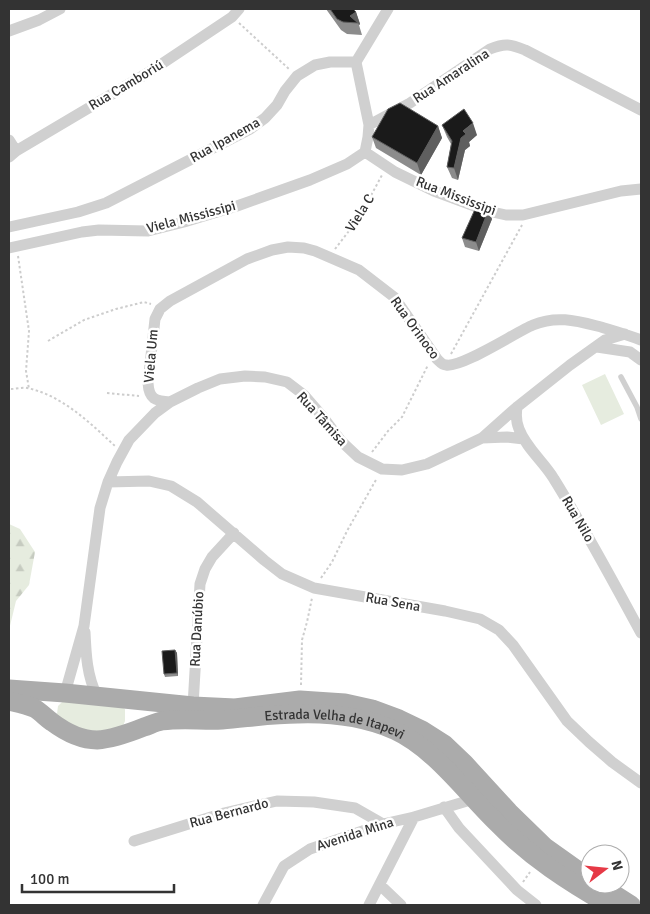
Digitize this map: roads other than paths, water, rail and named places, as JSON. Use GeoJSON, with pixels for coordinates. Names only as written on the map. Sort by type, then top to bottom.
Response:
{"type":"FeatureCollection","features":[{"type":"Feature","properties":{"kind":"main road","name":"Estrada Velha de Itapevi"},"geometry":{"type":"LineString","coordinates":[[9,689],[193,706],[235,708],[300,700],[345,703],[372,709],[422,730],[444,744],[509,812],[546,847],[580,872]]}},
{"type":"Feature","properties":{"kind":"main road"},"geometry":{"type":"LineString","coordinates":[[59,726],[53,712],[53,707],[56,701],[65,693]]}},
{"type":"Feature","properties":{"kind":"main road"},"geometry":{"type":"LineString","coordinates":[[125,699],[134,715],[132,726],[128,733]]}},
{"type":"Feature","properties":{"kind":"main road","name":"Estrada Velha de Itapevi"},"geometry":{"type":"LineString","coordinates":[[9,701],[33,708],[75,736],[96,740],[116,737],[159,722],[172,720],[224,720],[297,714],[345,717],[370,722],[394,730],[434,758],[497,824],[528,853],[581,889],[609,905]]}},
{"type":"Feature","properties":{"kind":"main road"},"geometry":{"type":"LineString","coordinates":[[614,894],[631,905]]}},
{"type":"Feature","properties":{"kind":"street"},"geometry":{"type":"LineString","coordinates":[[9,31],[39,20],[60,9]]}},
{"type":"Feature","properties":{"kind":"street"},"geometry":{"type":"LineString","coordinates":[[365,152],[369,124],[356,62],[388,9]]}},
{"type":"Feature","properties":{"kind":"street","name":"Rua Camboriú"},"geometry":{"type":"LineString","coordinates":[[12,154],[151,71],[235,13]]}},
{"type":"Feature","properties":{"kind":"street","name":"Rua Amaralina"},"geometry":{"type":"LineString","coordinates":[[369,124],[410,103],[490,49],[501,45],[512,45],[525,50],[641,110]]}},
{"type":"Feature","properties":{"kind":"street","name":"Rua Ipanema"},"geometry":{"type":"LineString","coordinates":[[9,227],[78,212],[106,203],[250,129],[277,105],[285,90],[296,76],[315,65],[330,62],[356,62]]}},
{"type":"Feature","properties":{"kind":"street"},"geometry":{"type":"LineString","coordinates":[[9,140],[12,154]]}},
{"type":"Feature","properties":{"kind":"street","name":"Rua Mississipi"},"geometry":{"type":"LineString","coordinates":[[365,152],[395,172],[434,191],[488,211],[506,215],[527,214],[621,191],[641,189]]}},
{"type":"Feature","properties":{"kind":"street","name":"Viela Mississipi"},"geometry":{"type":"LineString","coordinates":[[13,247],[82,232],[99,230],[148,231],[184,222],[238,206],[310,180],[346,164],[365,152]]}},
{"type":"Feature","properties":{"kind":"street","name":"Rua Orinoco"},"geometry":{"type":"LineString","coordinates":[[167,304],[247,259],[272,250],[288,247],[304,248],[358,270],[394,297],[434,354],[445,365],[457,364],[535,324],[554,319],[572,320],[641,340]]}},
{"type":"Feature","properties":{"kind":"street","name":"Viela Um"},"geometry":{"type":"LineString","coordinates":[[167,304],[160,309],[155,319],[148,383],[152,398],[158,401],[170,402]]}},
{"type":"Feature","properties":{"kind":"street"},"geometry":{"type":"LineString","coordinates":[[587,324],[597,347],[630,352],[641,360]]}},
{"type":"Feature","properties":{"kind":"street","name":"Rua Tâmisa"},"geometry":{"type":"LineString","coordinates":[[65,693],[84,626],[100,508],[108,482],[129,440],[155,413],[170,402],[198,388],[220,380],[245,376],[265,377],[286,382],[304,395],[341,441],[358,457],[382,469],[402,470],[427,464],[482,438],[517,406],[552,378],[605,340],[625,334]]}},
{"type":"Feature","properties":{"kind":"street","name":"Rua Nilo"},"geometry":{"type":"LineString","coordinates":[[517,406],[516,419],[518,428],[552,474],[641,632]]}},
{"type":"Feature","properties":{"kind":"street"},"geometry":{"type":"LineString","coordinates":[[482,438],[524,438]]}},
{"type":"Feature","properties":{"kind":"street","name":"Rua Sena"},"geometry":{"type":"LineString","coordinates":[[108,482],[149,481],[171,486],[197,502],[282,574],[314,588],[480,619],[499,630],[512,645],[568,721],[612,762],[641,783]]}},
{"type":"Feature","properties":{"kind":"street","name":"Rua Danúbio"},"geometry":{"type":"LineString","coordinates":[[193,706],[200,584],[204,569],[212,557],[234,533]]}},
{"type":"Feature","properties":{"kind":"street","name":"Rua Tâmisa"},"geometry":{"type":"LineString","coordinates":[[84,626],[88,670],[91,684],[97,696]]}},
{"type":"Feature","properties":{"kind":"street","name":"Avenida Mina"},"geometry":{"type":"LineString","coordinates":[[263,905],[284,866],[310,849],[383,824],[492,794]]}},
{"type":"Feature","properties":{"kind":"street","name":"Rua Bernardo"},"geometry":{"type":"LineString","coordinates":[[134,840],[224,813],[277,801],[314,802],[355,808],[383,824]]}},
{"type":"Feature","properties":{"kind":"street"},"geometry":{"type":"LineString","coordinates":[[444,808],[459,828],[517,890],[536,905]]}},
{"type":"Feature","properties":{"kind":"street"},"geometry":{"type":"LineString","coordinates":[[370,905],[414,817]]}},
{"type":"Feature","properties":{"kind":"street"},"geometry":{"type":"LineString","coordinates":[[380,885],[400,905]]}},
{"type":"Feature","properties":{"kind":"lane"},"geometry":{"type":"LineString","coordinates":[[621,377],[637,407],[641,419]]}}]}
